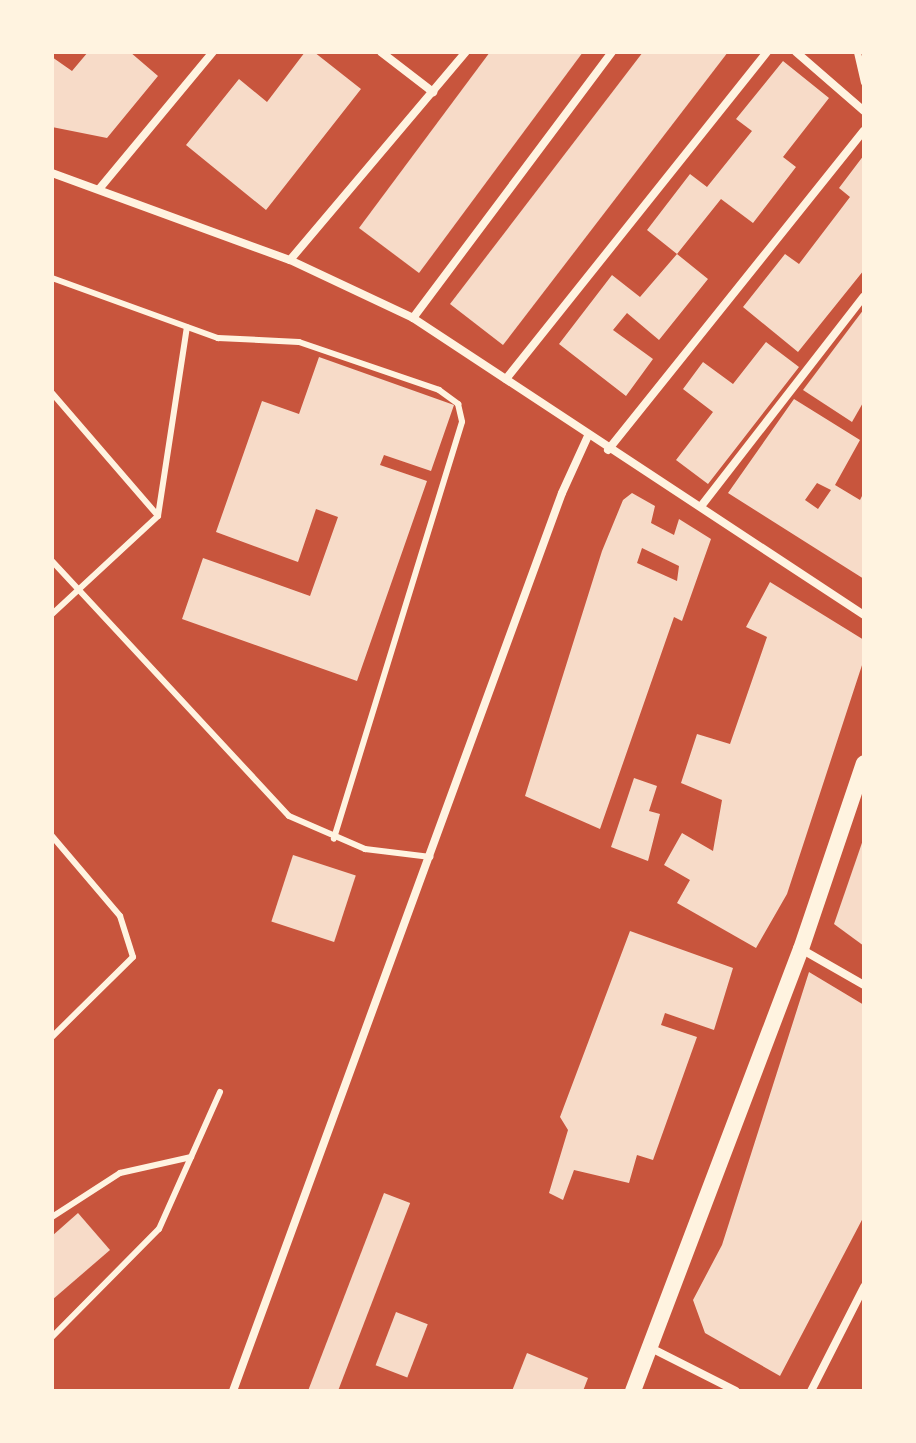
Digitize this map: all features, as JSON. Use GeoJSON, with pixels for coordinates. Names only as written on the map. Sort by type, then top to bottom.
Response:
{"type":"FeatureCollection","features":[{"type":"Feature","properties":{"kind":"main road"},"geometry":{"type":"LineString","coordinates":[[633,1391],[801,949],[864,763]]}},
{"type":"Feature","properties":{"kind":"street"},"geometry":{"type":"LineString","coordinates":[[100,188],[213,52]]}},
{"type":"Feature","properties":{"kind":"street"},"geometry":{"type":"LineString","coordinates":[[381,52],[433,92]]}},
{"type":"Feature","properties":{"kind":"street"},"geometry":{"type":"LineString","coordinates":[[290,260],[466,52]]}},
{"type":"Feature","properties":{"kind":"street"},"geometry":{"type":"LineString","coordinates":[[413,318],[612,52]]}},
{"type":"Feature","properties":{"kind":"street"},"geometry":{"type":"LineString","coordinates":[[506,379],[767,52]]}},
{"type":"Feature","properties":{"kind":"street"},"geometry":{"type":"LineString","coordinates":[[796,52],[864,111]]}},
{"type":"Feature","properties":{"kind":"street"},"geometry":{"type":"LineString","coordinates":[[857,52],[864,82]]}},
{"type":"Feature","properties":{"kind":"street"},"geometry":{"type":"LineString","coordinates":[[608,450],[864,131]]}},
{"type":"Feature","properties":{"kind":"street"},"geometry":{"type":"LineString","coordinates":[[52,173],[290,260],[413,318],[608,450],[702,505],[864,615]]}},
{"type":"Feature","properties":{"kind":"street"},"geometry":{"type":"LineString","coordinates":[[702,505],[864,296]]}},
{"type":"Feature","properties":{"kind":"street"},"geometry":{"type":"LineString","coordinates":[[233,1391],[562,493],[588,436]]}},
{"type":"Feature","properties":{"kind":"street"},"geometry":{"type":"LineString","coordinates":[[801,949],[864,985]]}},
{"type":"Feature","properties":{"kind":"street"},"geometry":{"type":"LineString","coordinates":[[811,1391],[864,1287]]}},
{"type":"Feature","properties":{"kind":"street"},"geometry":{"type":"LineString","coordinates":[[649,1347],[736,1391]]}},
{"type":"Feature","properties":{"kind":"lane"},"geometry":{"type":"LineString","coordinates":[[52,278],[218,338],[299,342],[439,390],[458,404],[462,422],[334,839]]}},
{"type":"Feature","properties":{"kind":"lane"},"geometry":{"type":"LineString","coordinates":[[52,614],[158,516],[187,327]]}},
{"type":"Feature","properties":{"kind":"lane"},"geometry":{"type":"LineString","coordinates":[[52,393],[158,516]]}},
{"type":"Feature","properties":{"kind":"lane"},"geometry":{"type":"LineString","coordinates":[[52,561],[289,816],[334,839],[431,857]]}},
{"type":"Feature","properties":{"kind":"lane"},"geometry":{"type":"LineString","coordinates":[[52,836],[120,916],[133,957],[52,1037]]}},
{"type":"Feature","properties":{"kind":"lane"},"geometry":{"type":"LineString","coordinates":[[52,1337],[159,1229],[220,1092]]}},
{"type":"Feature","properties":{"kind":"lane"},"geometry":{"type":"LineString","coordinates":[[52,1217],[120,1173],[191,1157]]}},
{"type":"Feature","properties":{"kind":"building"},"geometry":{"type":"Polygon","coordinates":[[[88,52],[130,52],[158,76],[107,138],[52,127],[52,57],[72,71],[88,52]]]}},
{"type":"Feature","properties":{"kind":"building"},"geometry":{"type":"Polygon","coordinates":[[[305,52],[314,52],[361,89],[266,210],[186,145],[239,79],[267,102],[305,52]]]}},
{"type":"Feature","properties":{"kind":"building"},"geometry":{"type":"Polygon","coordinates":[[[490,52],[583,52],[419,273],[359,228],[490,52]]]}},
{"type":"Feature","properties":{"kind":"building"},"geometry":{"type":"Polygon","coordinates":[[[643,52],[728,52],[503,345],[450,304],[643,52]]]}},
{"type":"Feature","properties":{"kind":"building"},"geometry":{"type":"Polygon","coordinates":[[[783,61],[829,98],[783,157],[796,167],[753,223],[721,199],[677,254],[647,230],[690,174],[707,187],[752,131],[736,119],[783,61]]]}},
{"type":"Feature","properties":{"kind":"building"},"geometry":{"type":"Polygon","coordinates":[[[864,155],[864,270],[798,352],[743,307],[785,254],[799,264],[850,197],[839,188],[864,155]]]}},
{"type":"Feature","properties":{"kind":"building"},"geometry":{"type":"Polygon","coordinates":[[[677,254],[708,279],[659,340],[627,313],[613,330],[653,359],[626,396],[559,344],[612,275],[640,297],[677,254]]]}},
{"type":"Feature","properties":{"kind":"building"},"geometry":{"type":"Polygon","coordinates":[[[864,309],[864,401],[852,422],[803,390],[864,309]]]}},
{"type":"Feature","properties":{"kind":"building"},"geometry":{"type":"Polygon","coordinates":[[[766,342],[799,367],[708,484],[676,460],[713,412],[683,389],[703,362],[733,384],[766,342]]]}},
{"type":"Feature","properties":{"kind":"building"},"geometry":{"type":"Polygon","coordinates":[[[319,357],[454,405],[431,471],[384,455],[380,465],[427,481],[357,681],[182,619],[203,558],[310,596],[338,517],[316,509],[298,562],[216,532],[262,401],[299,414],[319,357]]]}},
{"type":"Feature","properties":{"kind":"building"},"geometry":{"type":"Polygon","coordinates":[[[794,399],[860,440],[835,485],[860,500],[864,492],[864,579],[728,493],[794,399]],[[817,483],[805,500],[818,509],[831,490],[817,483]]]}},
{"type":"Feature","properties":{"kind":"building"},"geometry":{"type":"Polygon","coordinates":[[[632,493],[655,506],[651,523],[674,535],[679,519],[711,539],[682,621],[674,617],[600,829],[525,796],[602,551],[623,500],[632,493]],[[642,548],[637,563],[677,581],[679,566],[642,548]]]}},
{"type":"Feature","properties":{"kind":"building"},"geometry":{"type":"Polygon","coordinates":[[[770,582],[864,640],[864,659],[787,894],[756,948],[677,903],[690,880],[664,865],[682,833],[713,851],[722,800],[681,783],[697,734],[730,744],[767,637],[746,627],[770,582]]]}},
{"type":"Feature","properties":{"kind":"building"},"geometry":{"type":"Polygon","coordinates":[[[634,778],[657,786],[649,811],[660,814],[648,861],[611,847],[634,778]]]}},
{"type":"Feature","properties":{"kind":"building"},"geometry":{"type":"Polygon","coordinates":[[[864,837],[864,946],[834,924],[864,837]]]}},
{"type":"Feature","properties":{"kind":"building"},"geometry":{"type":"Polygon","coordinates":[[[293,855],[356,875],[334,942],[271,922],[293,855]]]}},
{"type":"Feature","properties":{"kind":"building"},"geometry":{"type":"Polygon","coordinates":[[[630,931],[733,968],[714,1030],[665,1013],[661,1025],[697,1037],[653,1160],[637,1155],[629,1183],[574,1170],[563,1200],[549,1193],[568,1130],[560,1117],[630,931]]]}},
{"type":"Feature","properties":{"kind":"building"},"geometry":{"type":"Polygon","coordinates":[[[809,972],[864,1005],[864,1216],[780,1376],[705,1333],[693,1300],[722,1245],[809,972]]]}},
{"type":"Feature","properties":{"kind":"building"},"geometry":{"type":"Polygon","coordinates":[[[384,1193],[410,1203],[338,1391],[309,1389],[384,1193]]]}},
{"type":"Feature","properties":{"kind":"building"},"geometry":{"type":"Polygon","coordinates":[[[78,1213],[110,1250],[52,1300],[52,1236],[78,1213]]]}},
{"type":"Feature","properties":{"kind":"building"},"geometry":{"type":"Polygon","coordinates":[[[396,1312],[428,1324],[407,1377],[376,1365],[396,1312]]]}},
{"type":"Feature","properties":{"kind":"building"},"geometry":{"type":"Polygon","coordinates":[[[527,1353],[588,1378],[583,1391],[512,1391],[527,1353]]]}}]}
